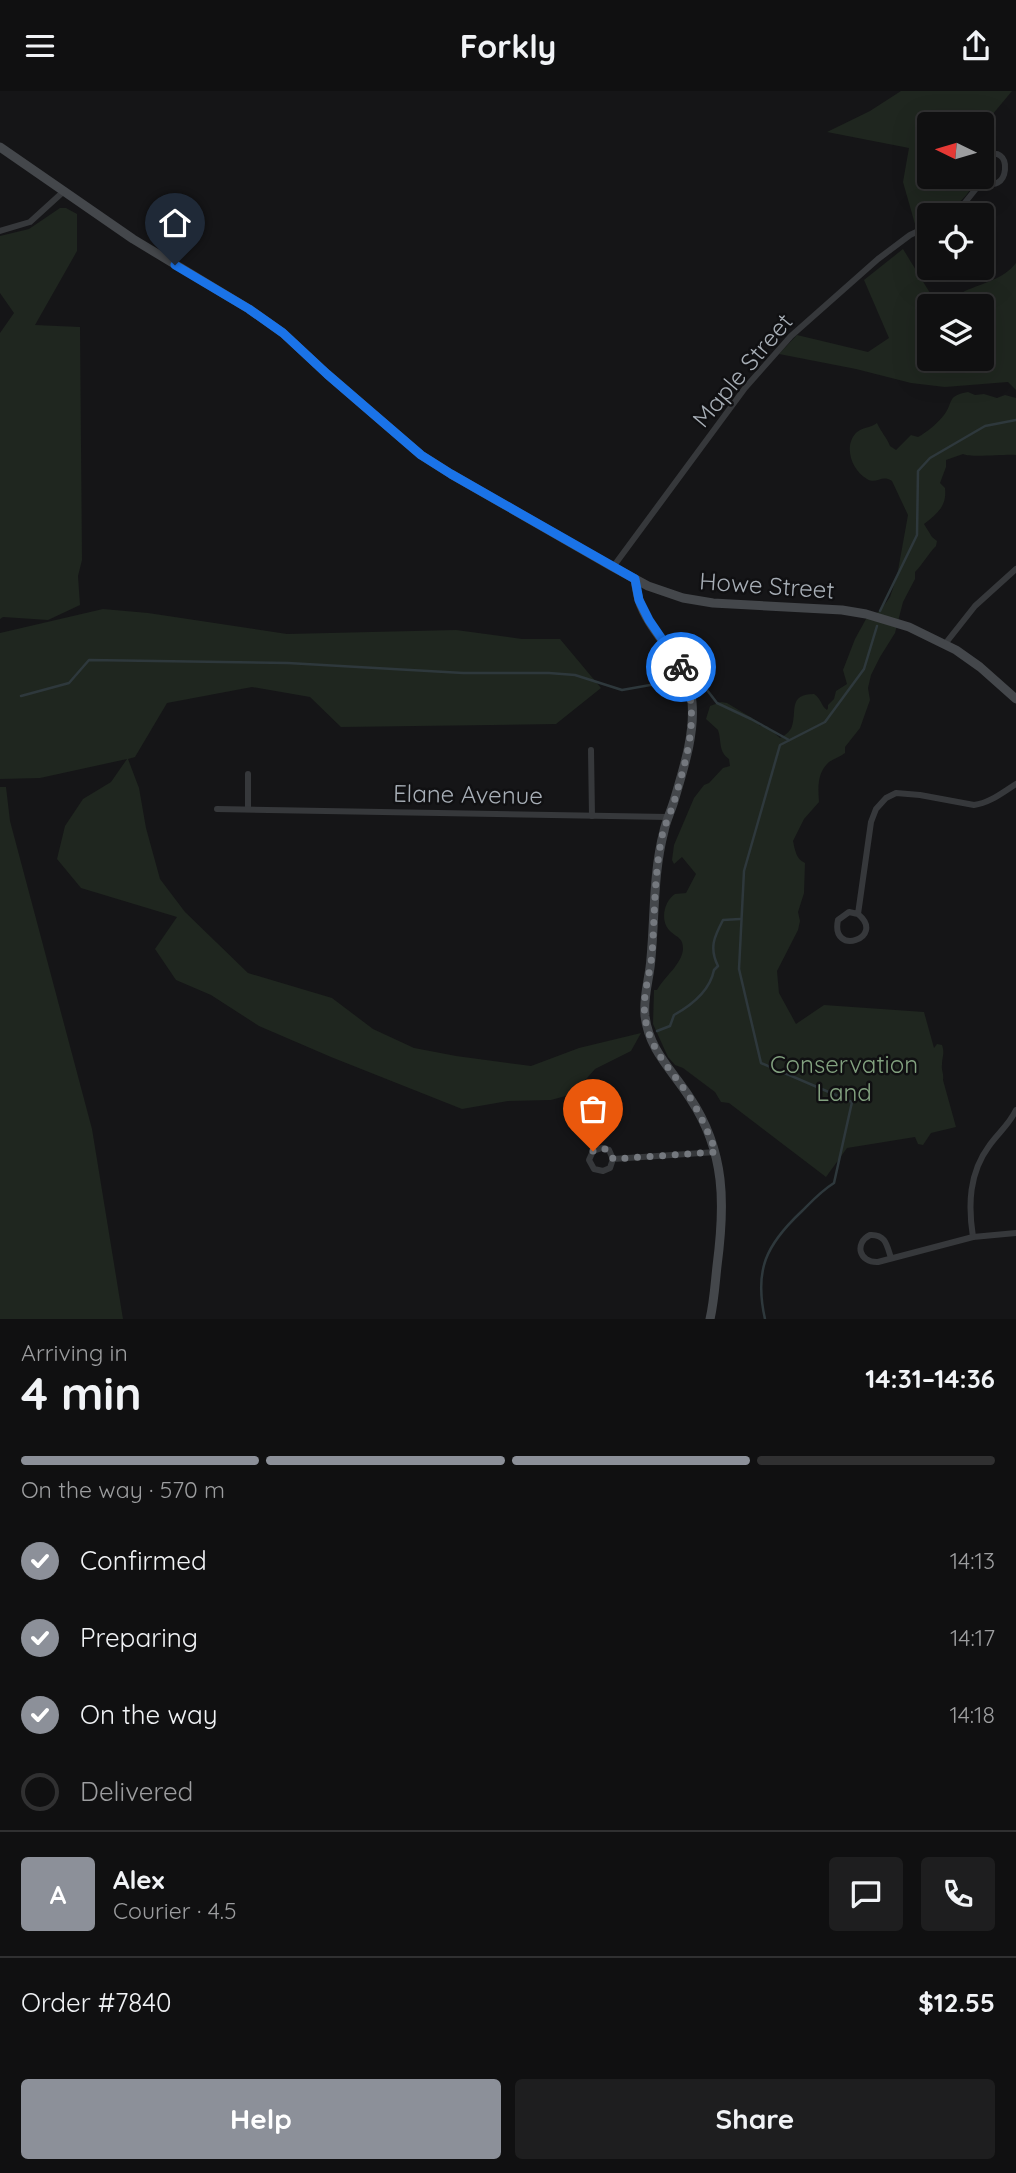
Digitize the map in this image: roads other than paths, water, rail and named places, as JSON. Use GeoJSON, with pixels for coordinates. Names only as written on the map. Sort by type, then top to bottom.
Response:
{"type":"FeatureCollection","features":[{"type":"Feature","properties":{"kind":"street","name":"Howe Street"},"geometry":{"type":"LineString","coordinates":[[0,147],[133,239],[249,309],[283,333],[421,455],[612,567],[635,579],[700,602],[824,608],[866,614],[909,627],[980,667],[1014,694]]}},
{"type":"Feature","properties":{"kind":"street"},"geometry":{"type":"LineString","coordinates":[[994,155],[1003,159],[1006,167],[1004,176],[994,182]]}},
{"type":"Feature","properties":{"kind":"street"},"geometry":{"type":"LineString","coordinates":[[0,231],[30,222],[63,192]]}},
{"type":"Feature","properties":{"kind":"street","name":"Maple Street"},"geometry":{"type":"LineString","coordinates":[[612,567],[745,388],[791,336],[877,259],[917,232]]}},
{"type":"Feature","properties":{"kind":"street"},"geometry":{"type":"LineString","coordinates":[[945,645],[975,606],[1016,569]]}},
{"type":"Feature","properties":{"kind":"street"},"geometry":{"type":"LineString","coordinates":[[635,579],[639,600],[649,620],[678,660],[692,699],[688,747],[664,829],[657,865],[645,1017],[654,1049],[691,1100],[716,1152],[722,1182],[722,1212],[710,1319]]}},
{"type":"Feature","properties":{"kind":"street"},"geometry":{"type":"LineString","coordinates":[[591,750],[592,815]]}},
{"type":"Feature","properties":{"kind":"street"},"geometry":{"type":"LineString","coordinates":[[248,774],[248,809]]}},
{"type":"Feature","properties":{"kind":"street"},"geometry":{"type":"LineString","coordinates":[[858,914],[871,821],[876,809],[886,798],[896,793],[974,805],[983,804],[1016,783]]}},
{"type":"Feature","properties":{"kind":"street","name":"Elane Avenue"},"geometry":{"type":"LineString","coordinates":[[217,809],[668,817]]}},
{"type":"Feature","properties":{"kind":"street"},"geometry":{"type":"LineString","coordinates":[[849,912],[858,914],[865,921],[866,931],[856,941],[842,938],[837,930],[838,920],[849,912]]}},
{"type":"Feature","properties":{"kind":"street"},"geometry":{"type":"LineString","coordinates":[[973,1237],[970,1202],[973,1177],[989,1145],[1011,1120],[1016,1110]]}},
{"type":"Feature","properties":{"kind":"street"},"geometry":{"type":"LineString","coordinates":[[613,1159],[716,1152]]}},
{"type":"Feature","properties":{"kind":"street"},"geometry":{"type":"LineString","coordinates":[[891,1258],[886,1242],[879,1235],[867,1236],[861,1242],[860,1251],[866,1260],[875,1262],[891,1258],[973,1237],[1016,1233]]}},
{"type":"Feature","properties":{"kind":"waterway"},"geometry":{"type":"LineString","coordinates":[[880,611],[917,535],[918,471],[930,458],[985,426],[1016,420]]}},
{"type":"Feature","properties":{"kind":"waterway"},"geometry":{"type":"LineString","coordinates":[[765,1319],[761,1286],[766,1259],[771,1247],[789,1224],[834,1183],[852,1102],[761,1063],[739,969],[744,871],[780,745],[825,722],[864,669],[877,626]]}},
{"type":"Feature","properties":{"kind":"waterway"},"geometry":{"type":"LineString","coordinates":[[21,696],[69,683],[89,660],[288,663],[463,673],[549,673],[575,675],[622,690],[678,682]]}},
{"type":"Feature","properties":{"kind":"waterway"},"geometry":{"type":"LineString","coordinates":[[707,690],[717,703],[789,740]]}},
{"type":"Feature","properties":{"kind":"waterway"},"geometry":{"type":"LineString","coordinates":[[657,1031],[670,1026],[674,1015],[694,1002],[709,984],[718,966],[713,948],[720,926],[723,920],[740,919]]}},
{"type":"Feature","properties":{"kind":"park label","name":"Conservation Land"},"geometry":{"type":"Point","coordinates":[844,1078]}}]}
